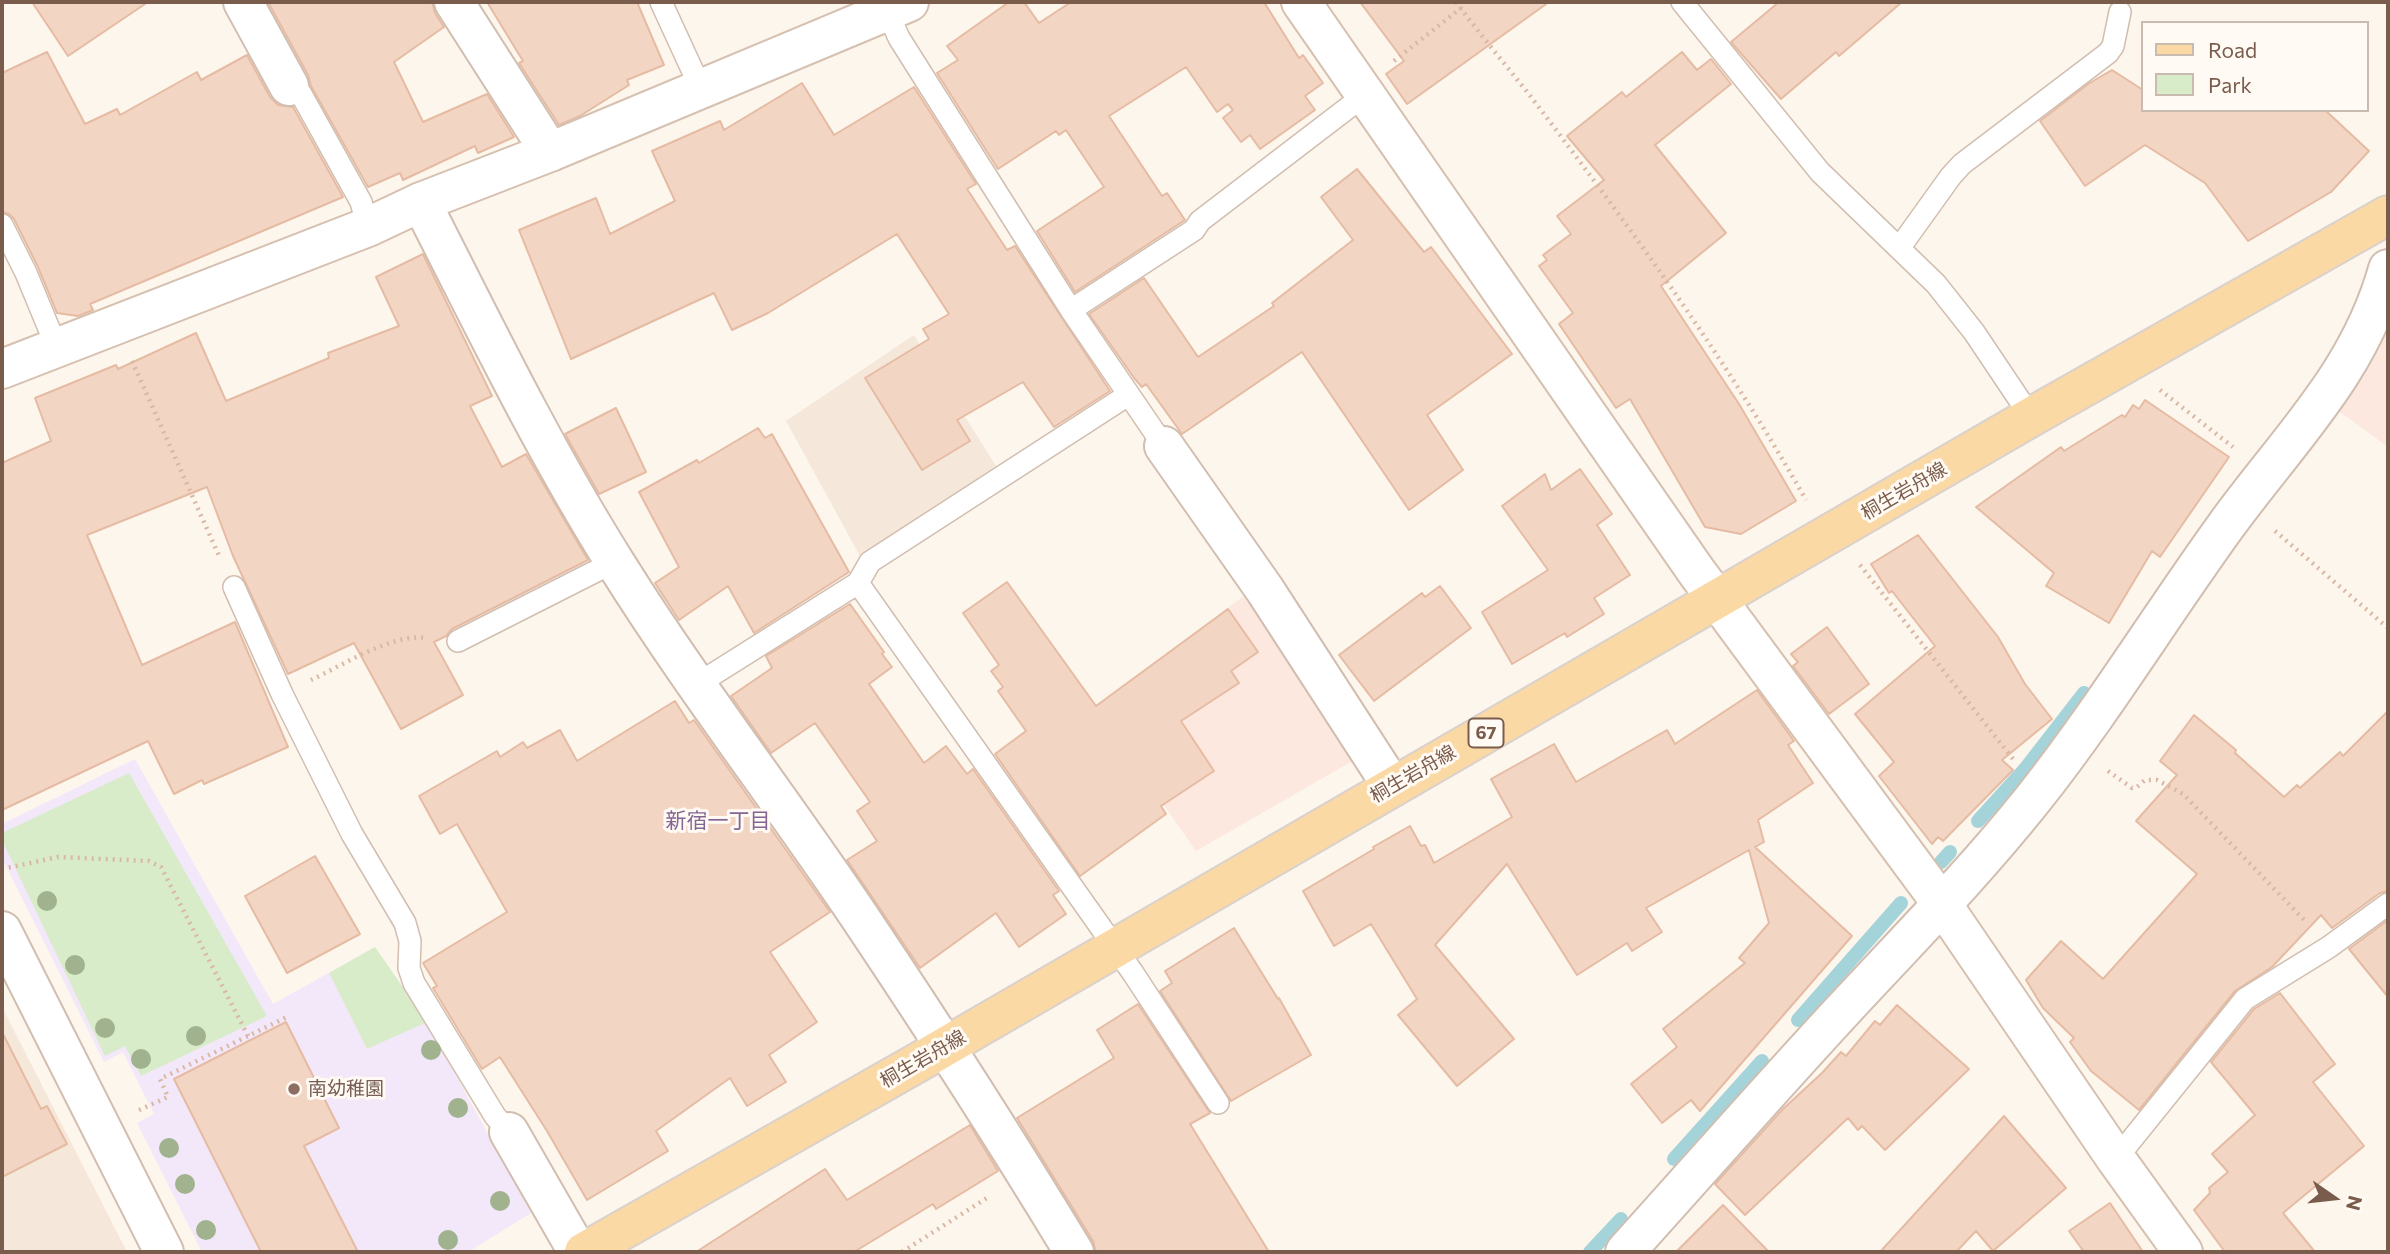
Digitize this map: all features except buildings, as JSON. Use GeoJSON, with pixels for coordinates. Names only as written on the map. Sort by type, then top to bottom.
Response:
{"type":"FeatureCollection","features":[{"type":"Feature","properties":{"kind":"main road","name":"桐生岩舟線"},"geometry":{"type":"LineString","coordinates":[[584,1252],[946,1046],[2031,417],[2388,215]]}},
{"type":"Feature","properties":{"kind":"street"},"geometry":{"type":"LineString","coordinates":[[243,2],[289,86]]}},
{"type":"Feature","properties":{"kind":"street"},"geometry":{"type":"LineString","coordinates":[[454,2],[550,152]]}},
{"type":"Feature","properties":{"kind":"street"},"geometry":{"type":"LineString","coordinates":[[1301,2],[1717,601],[1942,904],[2116,1159],[2183,1252]]}},
{"type":"Feature","properties":{"kind":"street"},"geometry":{"type":"LineString","coordinates":[[2,369],[368,227],[421,202],[550,152],[898,6]]}},
{"type":"Feature","properties":{"kind":"street"},"geometry":{"type":"LineString","coordinates":[[421,202],[506,372],[614,562],[946,1046],[1074,1252]]}},
{"type":"Feature","properties":{"kind":"street"},"geometry":{"type":"LineString","coordinates":[[1625,1252],[2011,826],[2073,746],[2242,503],[2331,390],[2347,366],[2382,292],[2388,269]]}},
{"type":"Feature","properties":{"kind":"street"},"geometry":{"type":"LineString","coordinates":[[1164,446],[1265,590],[1392,786]]}},
{"type":"Feature","properties":{"kind":"street"},"geometry":{"type":"LineString","coordinates":[[2,931],[164,1252]]}},
{"type":"Feature","properties":{"kind":"street"},"geometry":{"type":"LineString","coordinates":[[509,1132],[578,1252]]}},
{"type":"Feature","properties":{"kind":"lane"},"geometry":{"type":"LineString","coordinates":[[661,2],[701,89]]}},
{"type":"Feature","properties":{"kind":"lane"},"geometry":{"type":"LineString","coordinates":[[1682,2],[1820,172],[1900,247],[1960,313],[2031,417]]}},
{"type":"Feature","properties":{"kind":"lane"},"geometry":{"type":"LineString","coordinates":[[898,6],[899,38],[1071,310],[1164,446]]}},
{"type":"Feature","properties":{"kind":"lane"},"geometry":{"type":"LineString","coordinates":[[1900,247],[1962,164],[2108,53],[2113,46],[2120,12]]}},
{"type":"Feature","properties":{"kind":"lane"},"geometry":{"type":"LineString","coordinates":[[289,86],[301,94],[361,202],[368,227]]}},
{"type":"Feature","properties":{"kind":"lane"},"geometry":{"type":"LineString","coordinates":[[1071,310],[1194,230],[1200,221],[1366,94]]}},
{"type":"Feature","properties":{"kind":"lane"},"geometry":{"type":"LineString","coordinates":[[2,225],[26,273],[57,348]]}},
{"type":"Feature","properties":{"kind":"lane"},"geometry":{"type":"LineString","coordinates":[[696,685],[858,583],[870,562],[1128,395]]}},
{"type":"Feature","properties":{"kind":"lane"},"geometry":{"type":"LineString","coordinates":[[458,641],[614,562]]}},
{"type":"Feature","properties":{"kind":"lane"},"geometry":{"type":"LineString","coordinates":[[858,583],[1133,973],[1218,1103]]}},
{"type":"Feature","properties":{"kind":"lane"},"geometry":{"type":"LineString","coordinates":[[234,587],[282,694],[352,834],[405,923],[410,941],[409,968],[414,983],[495,1116],[509,1132]]}},
{"type":"Feature","properties":{"kind":"lane"},"geometry":{"type":"LineString","coordinates":[[2116,1159],[2245,999],[2329,947],[2388,904]]}},
{"type":"Feature","properties":{"kind":"path"},"geometry":{"type":"LineString","coordinates":[[1456,2],[1528,94],[1671,288],[1764,426],[1811,510]]}},
{"type":"Feature","properties":{"kind":"path"},"geometry":{"type":"LineString","coordinates":[[1392,63],[1461,8]]}},
{"type":"Feature","properties":{"kind":"path"},"geometry":{"type":"LineString","coordinates":[[128,353],[234,587]]}},
{"type":"Feature","properties":{"kind":"path"},"geometry":{"type":"LineString","coordinates":[[2154,383],[2267,473]]}},
{"type":"Feature","properties":{"kind":"path"},"geometry":{"type":"LineString","coordinates":[[2242,503],[2388,628]]}},
{"type":"Feature","properties":{"kind":"path"},"geometry":{"type":"LineString","coordinates":[[1853,556],[2017,764]]}},
{"type":"Feature","properties":{"kind":"path"},"geometry":{"type":"LineString","coordinates":[[282,694],[402,639],[421,637],[458,641]]}},
{"type":"Feature","properties":{"kind":"path"},"geometry":{"type":"LineString","coordinates":[[2073,746],[2132,788],[2145,780],[2157,780],[2183,794],[2329,947]]}},
{"type":"Feature","properties":{"kind":"path"},"geometry":{"type":"LineString","coordinates":[[2,869],[58,856],[149,861],[161,867],[248,1036]]}},
{"type":"Feature","properties":{"kind":"path"},"geometry":{"type":"LineString","coordinates":[[150,1105],[168,1097],[160,1079],[287,1017]]}},
{"type":"Feature","properties":{"kind":"path"},"geometry":{"type":"LineString","coordinates":[[902,1252],[1026,1173]]}},
{"type":"Feature","properties":{"kind":"shaded area"},"geometry":{"type":"Polygon","coordinates":[[[2388,319],[2388,447],[2336,409],[2388,319]]]}},
{"type":"Feature","properties":{"kind":"shaded area"},"geometry":{"type":"Polygon","coordinates":[[[914,335],[996,466],[861,558],[786,421],[914,335]]]}},
{"type":"Feature","properties":{"kind":"shaded area"},"geometry":{"type":"Polygon","coordinates":[[[1249,592],[1356,759],[1196,851],[1095,707],[1249,592]]]}},
{"type":"Feature","properties":{"kind":"shaded area"},"geometry":{"type":"Polygon","coordinates":[[[135,759],[273,1004],[375,947],[427,1022],[531,1213],[468,1252],[202,1252],[137,1123],[154,1114],[123,1052],[104,1062],[2,858],[2,824],[135,759]]]}},
{"type":"Feature","properties":{"kind":"shaded area"},"geometry":{"type":"Polygon","coordinates":[[[2,1007],[127,1252],[2,1252],[2,1007]]]}},
{"type":"Feature","properties":{"kind":"green space"},"geometry":{"type":"Polygon","coordinates":[[[129,773],[267,1016],[141,1076],[125,1046],[105,1056],[2,840],[2,833],[129,773]]]}},
{"type":"Feature","properties":{"kind":"green space"},"geometry":{"type":"Polygon","coordinates":[[[375,947],[427,1022],[367,1049],[329,973],[375,947]]]}},
{"type":"Feature","properties":{"kind":"waterway"},"geometry":{"type":"LineString","coordinates":[[1978,821],[2025,769],[2084,693]]}},
{"type":"Feature","properties":{"kind":"waterway"},"geometry":{"type":"LineString","coordinates":[[1941,862],[1950,852]]}},
{"type":"Feature","properties":{"kind":"waterway"},"geometry":{"type":"LineString","coordinates":[[1798,1020],[1901,903]]}},
{"type":"Feature","properties":{"kind":"waterway"},"geometry":{"type":"LineString","coordinates":[[1674,1159],[1762,1061]]}},
{"type":"Feature","properties":{"kind":"waterway"},"geometry":{"type":"LineString","coordinates":[[1590,1252],[1621,1219]]}},
{"type":"Feature","properties":{"kind":"place","name":"南幼稚園"},"geometry":{"type":"Point","coordinates":[294,1089]}},
{"type":"Feature","properties":{"kind":"district","name":"新宿一丁目"},"geometry":{"type":"Point","coordinates":[718,821]}}]}
